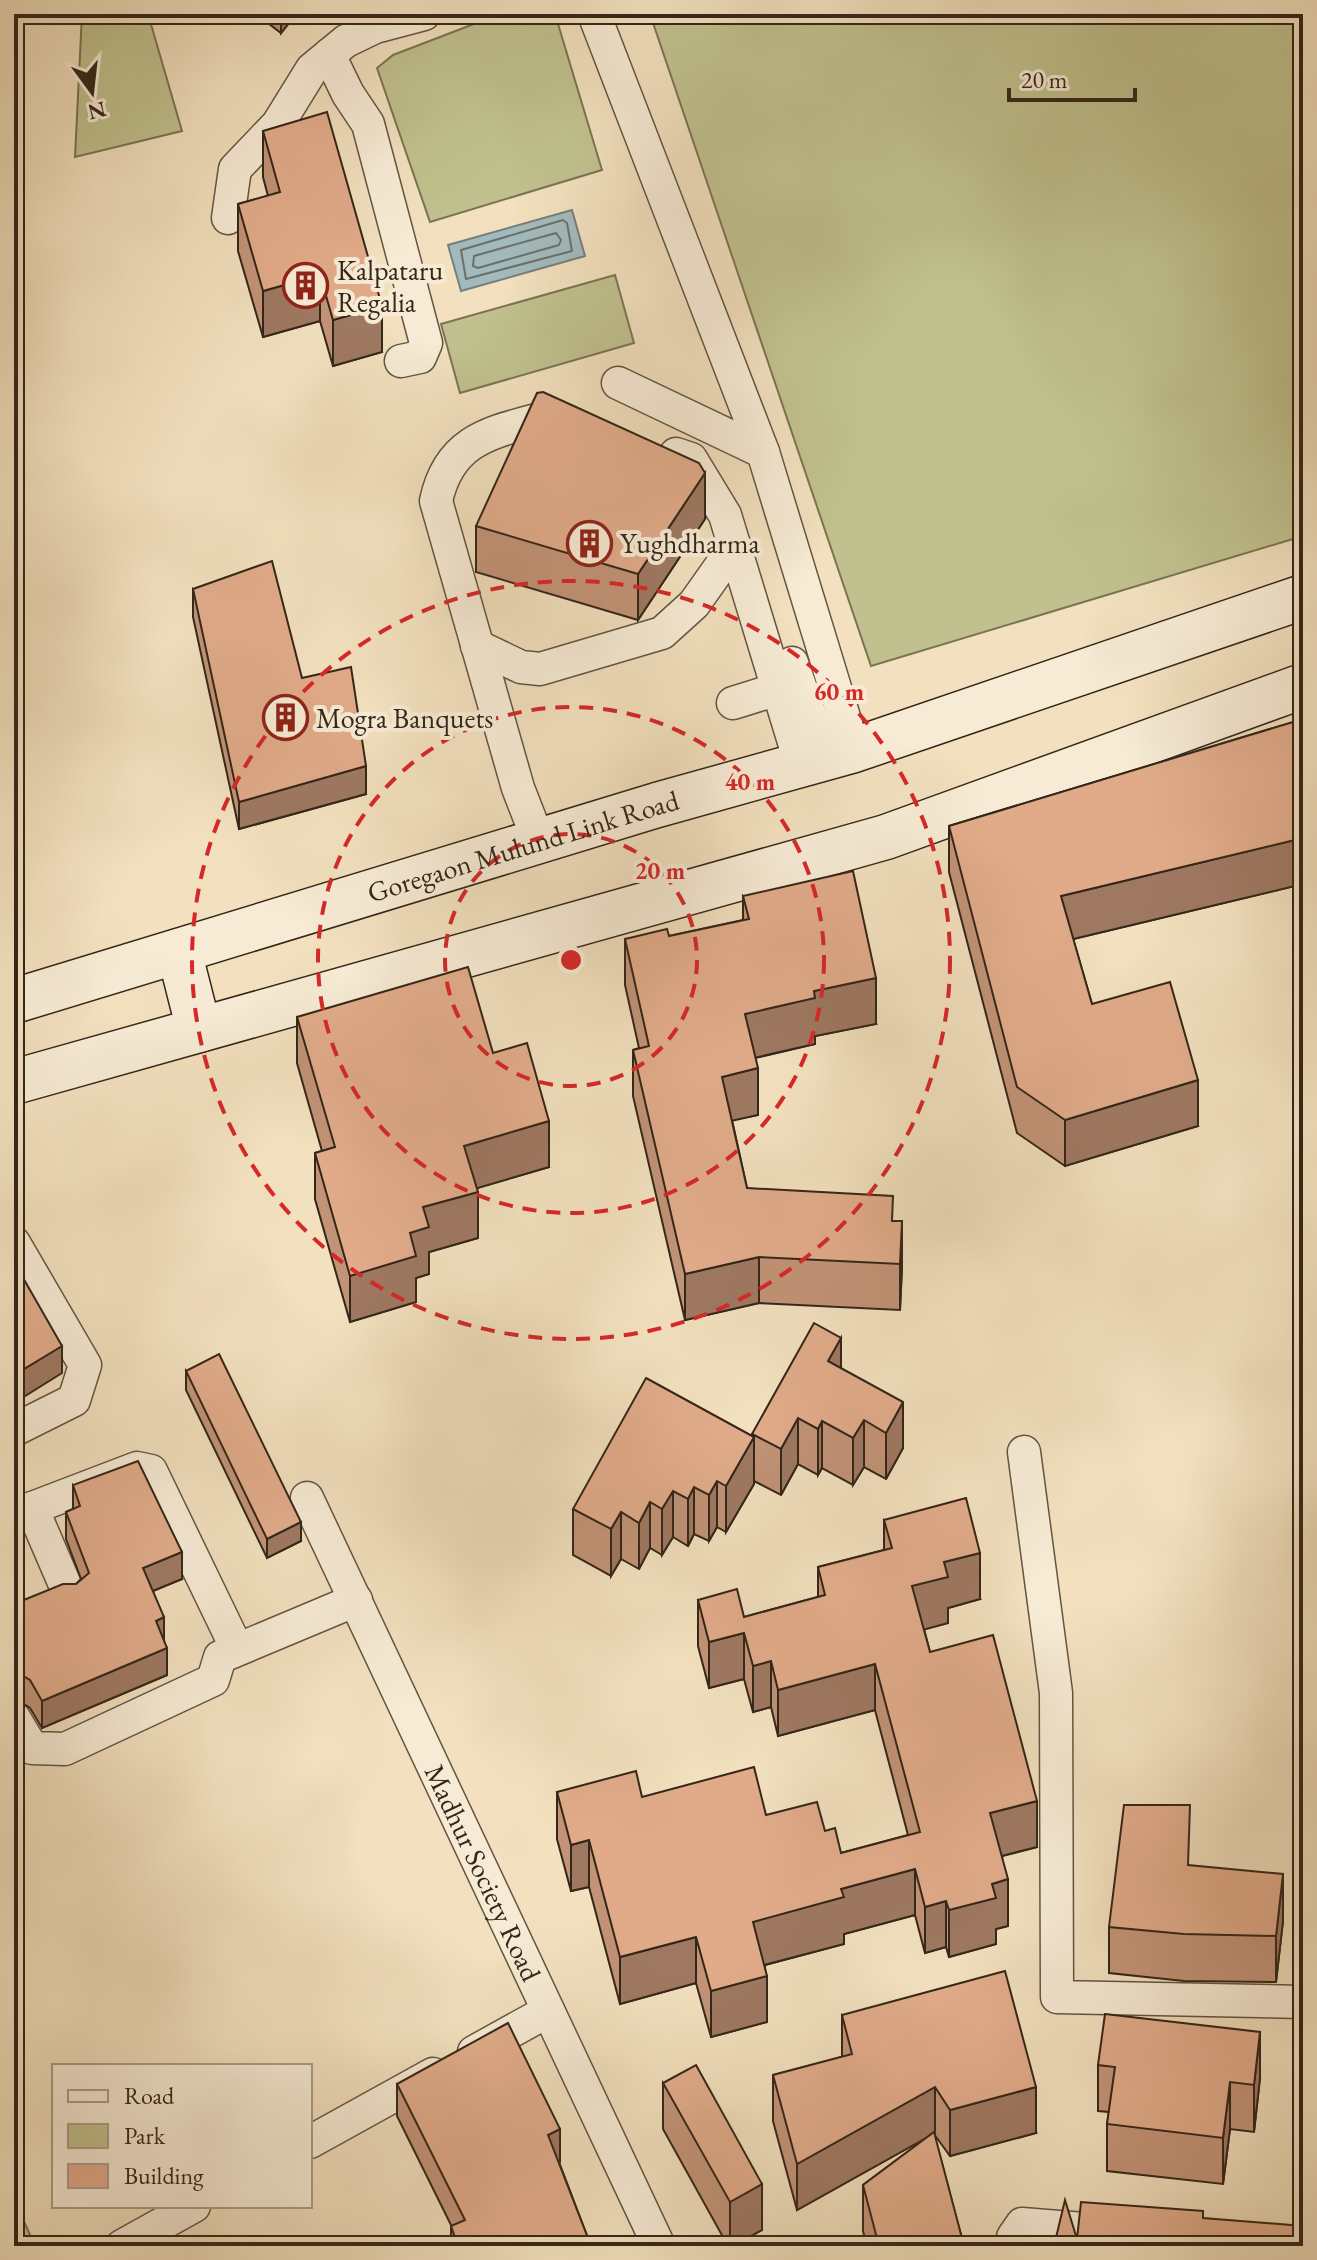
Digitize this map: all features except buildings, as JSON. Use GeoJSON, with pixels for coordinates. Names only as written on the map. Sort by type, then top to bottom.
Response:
{"type":"FeatureCollection","features":[{"type":"Feature","properties":{"kind":"main road","name":"Goregaon Mulund Link Road"},"geometry":{"type":"LineString","coordinates":[[14,1001],[827,758],[1303,597]]}},
{"type":"Feature","properties":{"kind":"main road"},"geometry":{"type":"LineString","coordinates":[[14,1082],[886,837],[1303,686]]}},
{"type":"Feature","properties":{"kind":"main road"},"geometry":{"type":"LineString","coordinates":[[179,951],[199,1030]]}},
{"type":"Feature","properties":{"kind":"street"},"geometry":{"type":"LineString","coordinates":[[228,218],[235,169],[278,124],[312,69],[346,41],[375,27],[424,14]]}},
{"type":"Feature","properties":{"kind":"street"},"geometry":{"type":"LineString","coordinates":[[594,14],[763,452],[830,672],[827,758]]}},
{"type":"Feature","properties":{"kind":"street"},"geometry":{"type":"LineString","coordinates":[[329,55],[348,94],[368,124],[426,343],[420,357],[401,361]]}},
{"type":"Feature","properties":{"kind":"street"},"geometry":{"type":"LineString","coordinates":[[618,383],[763,452]]}},
{"type":"Feature","properties":{"kind":"street"},"geometry":{"type":"LineString","coordinates":[[539,842],[518,788],[436,501],[442,473],[478,437],[551,416],[593,429]]}},
{"type":"Feature","properties":{"kind":"street"},"geometry":{"type":"LineString","coordinates":[[649,446],[691,459],[725,515],[788,686],[827,758]]}},
{"type":"Feature","properties":{"kind":"street"},"geometry":{"type":"LineString","coordinates":[[477,646],[521,667],[540,669],[662,633],[694,604],[735,546]]}},
{"type":"Feature","properties":{"kind":"street"},"geometry":{"type":"LineString","coordinates":[[760,566],[788,686]]}},
{"type":"Feature","properties":{"kind":"street"},"geometry":{"type":"LineString","coordinates":[[733,703],[830,672]]}},
{"type":"Feature","properties":{"kind":"street"},"geometry":{"type":"LineString","coordinates":[[14,1243],[85,1365],[74,1400],[14,1430]]}},
{"type":"Feature","properties":{"kind":"street"},"geometry":{"type":"LineString","coordinates":[[1024,1452],[1056,1693],[1057,1997],[1303,2002]]}},
{"type":"Feature","properties":{"kind":"street"},"geometry":{"type":"LineString","coordinates":[[69,1594],[23,1512],[137,1468],[151,1471],[237,1649]]}},
{"type":"Feature","properties":{"kind":"street","name":"Madhur Society Road"},"geometry":{"type":"LineString","coordinates":[[307,1498],[659,2246]]}},
{"type":"Feature","properties":{"kind":"street"},"geometry":{"type":"LineString","coordinates":[[14,1718],[32,1748],[65,1749],[213,1680],[220,1657],[356,1600]]}},
{"type":"Feature","properties":{"kind":"street"},"geometry":{"type":"LineString","coordinates":[[312,2141],[548,2011]]}},
{"type":"Feature","properties":{"kind":"street"},"geometry":{"type":"LineString","coordinates":[[122,2246],[190,2208]]}},
{"type":"Feature","properties":{"kind":"street"},"geometry":{"type":"LineString","coordinates":[[1013,2246],[1013,2237],[1022,2224],[1147,2234]]}},
{"type":"Feature","properties":{"kind":"green space"},"geometry":{"type":"Polygon","coordinates":[[[82,14],[148,14],[182,131],[75,157],[82,14]]]}},
{"type":"Feature","properties":{"kind":"green space"},"geometry":{"type":"Polygon","coordinates":[[[500,14],[555,14],[602,170],[430,222],[377,68],[393,55],[500,14]]]}},
{"type":"Feature","properties":{"kind":"green space"},"geometry":{"type":"Polygon","coordinates":[[[650,14],[1303,14],[1303,536],[871,666],[650,14]]]}},
{"type":"Feature","properties":{"kind":"green space"},"geometry":{"type":"Polygon","coordinates":[[[615,275],[634,343],[460,393],[441,324],[615,275]]]}},
{"type":"Feature","properties":{"kind":"green space"},"geometry":{"type":"Polygon","coordinates":[[[14,2199],[35,2246],[14,2246],[14,2199]]]}},
{"type":"Feature","properties":{"kind":"water"},"geometry":{"type":"Polygon","coordinates":[[[572,210],[585,256],[461,291],[448,245],[572,210]]]}},
{"type":"Feature","properties":{"kind":"place","name":"Kalpataru Regalia"},"geometry":{"type":"Point","coordinates":[306,286]}},
{"type":"Feature","properties":{"kind":"place","name":"Yughdharma"},"geometry":{"type":"Point","coordinates":[589,543]}},
{"type":"Feature","properties":{"kind":"place","name":"Mogra Banquets"},"geometry":{"type":"Point","coordinates":[285,718]}}]}
